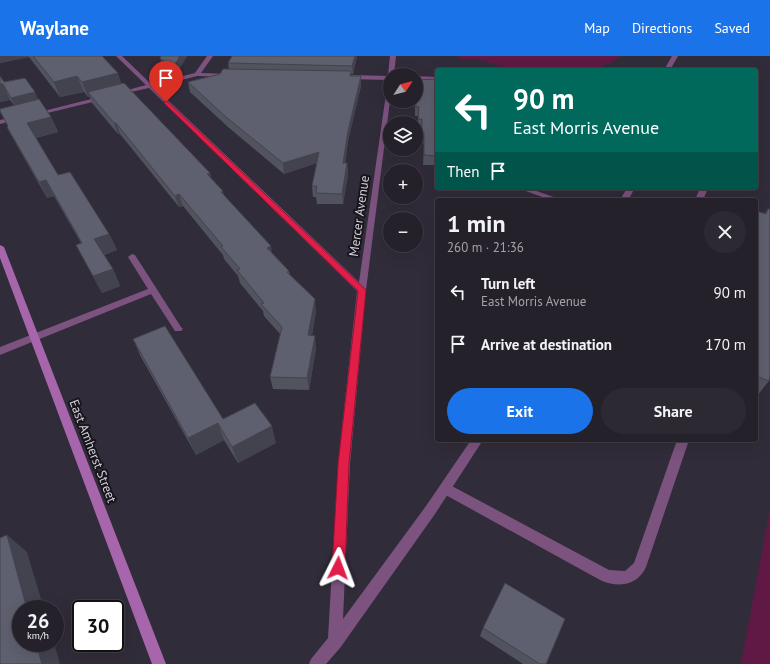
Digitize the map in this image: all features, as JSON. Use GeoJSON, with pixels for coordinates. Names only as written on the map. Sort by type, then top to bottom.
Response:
{"type":"FeatureCollection","features":[{"type":"Feature","properties":{"kind":"street"},"geometry":{"type":"LineString","coordinates":[[119,56],[362,290]]}},
{"type":"Feature","properties":{"kind":"street"},"geometry":{"type":"LineString","coordinates":[[197,74],[210,56]]}},
{"type":"Feature","properties":{"kind":"street","name":"Mercer Avenue"},"geometry":{"type":"LineString","coordinates":[[391,68],[393,56]]}},
{"type":"Feature","properties":{"kind":"street"},"geometry":{"type":"LineString","coordinates":[[668,68],[675,56]]}},
{"type":"Feature","properties":{"kind":"street"},"geometry":{"type":"LineString","coordinates":[[116,95],[197,74],[236,75]]}},
{"type":"Feature","properties":{"kind":"street"},"geometry":{"type":"LineString","coordinates":[[338,77],[383,78]]}},
{"type":"Feature","properties":{"kind":"street"},"geometry":{"type":"LineString","coordinates":[[423,78],[435,79]]}},
{"type":"Feature","properties":{"kind":"street"},"geometry":{"type":"LineString","coordinates":[[31,115],[108,97]]}},
{"type":"Feature","properties":{"kind":"street","name":"Mercer Avenue"},"geometry":{"type":"LineString","coordinates":[[335,643],[344,464],[362,290],[386,108]]}},
{"type":"Feature","properties":{"kind":"street"},"geometry":{"type":"LineString","coordinates":[[0,122],[23,117]]}},
{"type":"Feature","properties":{"kind":"street"},"geometry":{"type":"LineString","coordinates":[[527,190],[552,198]]}},
{"type":"Feature","properties":{"kind":"street","name":"East Amherst Street"},"geometry":{"type":"LineString","coordinates":[[0,247],[159,664]]}},
{"type":"Feature","properties":{"kind":"street"},"geometry":{"type":"LineString","coordinates":[[132,257],[178,329]]}},
{"type":"Feature","properties":{"kind":"street"},"geometry":{"type":"LineString","coordinates":[[0,351],[153,290]]}},
{"type":"Feature","properties":{"kind":"street"},"geometry":{"type":"LineString","coordinates":[[316,664],[335,643],[446,489],[476,442]]}},
{"type":"Feature","properties":{"kind":"street"},"geometry":{"type":"LineString","coordinates":[[446,489],[606,576],[626,578],[634,574],[639,567],[682,442]]}},
{"type":"Feature","properties":{"kind":"shaded area"},"geometry":{"type":"Polygon","coordinates":[[[459,56],[619,56],[615,61],[598,68],[506,68],[478,59],[460,59],[459,56]]]}},
{"type":"Feature","properties":{"kind":"shaded area"},"geometry":{"type":"Polygon","coordinates":[[[770,508],[770,664],[741,664],[770,508]]]}},
{"type":"Feature","properties":{"kind":"building"},"geometry":{"type":"Polygon","coordinates":[[[33,56],[102,56],[118,73],[82,82],[77,76],[54,82],[33,56]]]}},
{"type":"Feature","properties":{"kind":"building"},"geometry":{"type":"Polygon","coordinates":[[[161,56],[180,56],[173,68],[160,58],[161,56]]]}},
{"type":"Feature","properties":{"kind":"building"},"geometry":{"type":"Polygon","coordinates":[[[232,56],[355,56],[352,66],[228,63],[232,56]]]}},
{"type":"Feature","properties":{"kind":"building"},"geometry":{"type":"Polygon","coordinates":[[[223,69],[351,71],[350,76],[361,76],[348,131],[343,163],[347,163],[342,194],[316,193],[317,186],[312,186],[319,152],[283,163],[226,117],[188,82],[220,74],[223,69]]]}},
{"type":"Feature","properties":{"kind":"building"},"geometry":{"type":"Polygon","coordinates":[[[0,76],[4,82],[25,78],[35,92],[11,98],[3,84],[0,84],[0,76]]]}},
{"type":"Feature","properties":{"kind":"building"},"geometry":{"type":"Polygon","coordinates":[[[435,79],[435,156],[424,155],[423,116],[418,116],[419,108],[423,108],[423,80],[435,79]]]}},
{"type":"Feature","properties":{"kind":"building"},"geometry":{"type":"Polygon","coordinates":[[[124,83],[210,173],[207,174],[223,191],[221,192],[271,246],[267,248],[289,271],[287,272],[315,299],[308,335],[315,336],[307,378],[270,377],[282,327],[261,304],[264,303],[237,270],[240,269],[221,247],[223,246],[179,194],[175,196],[116,123],[114,123],[88,92],[124,83]]]}},
{"type":"Feature","properties":{"kind":"building"},"geometry":{"type":"Polygon","coordinates":[[[39,99],[51,117],[27,123],[58,175],[70,172],[109,234],[94,239],[113,269],[93,276],[76,245],[82,243],[46,180],[39,182],[7,127],[8,126],[0,111],[0,109],[39,99]]]}},
{"type":"Feature","properties":{"kind":"building"},"geometry":{"type":"Polygon","coordinates":[[[768,209],[770,209],[769,381],[758,377],[758,212],[766,214],[768,209]]]}},
{"type":"Feature","properties":{"kind":"building"},"geometry":{"type":"Polygon","coordinates":[[[165,326],[223,419],[255,403],[272,426],[232,447],[218,423],[188,438],[133,339],[165,326]]]}},
{"type":"Feature","properties":{"kind":"building"},"geometry":{"type":"Polygon","coordinates":[[[7,535],[25,600],[12,600],[12,652],[39,652],[42,664],[0,664],[0,538],[7,535]]]}},
{"type":"Feature","properties":{"kind":"building"},"geometry":{"type":"Polygon","coordinates":[[[505,583],[565,619],[546,664],[540,664],[483,628],[505,583]]]}},
{"type":"Feature","properties":{"kind":"route"},"geometry":{"type":"LineString","coordinates":[[166,102],[362,290],[344,464],[338,568]]}}]}
